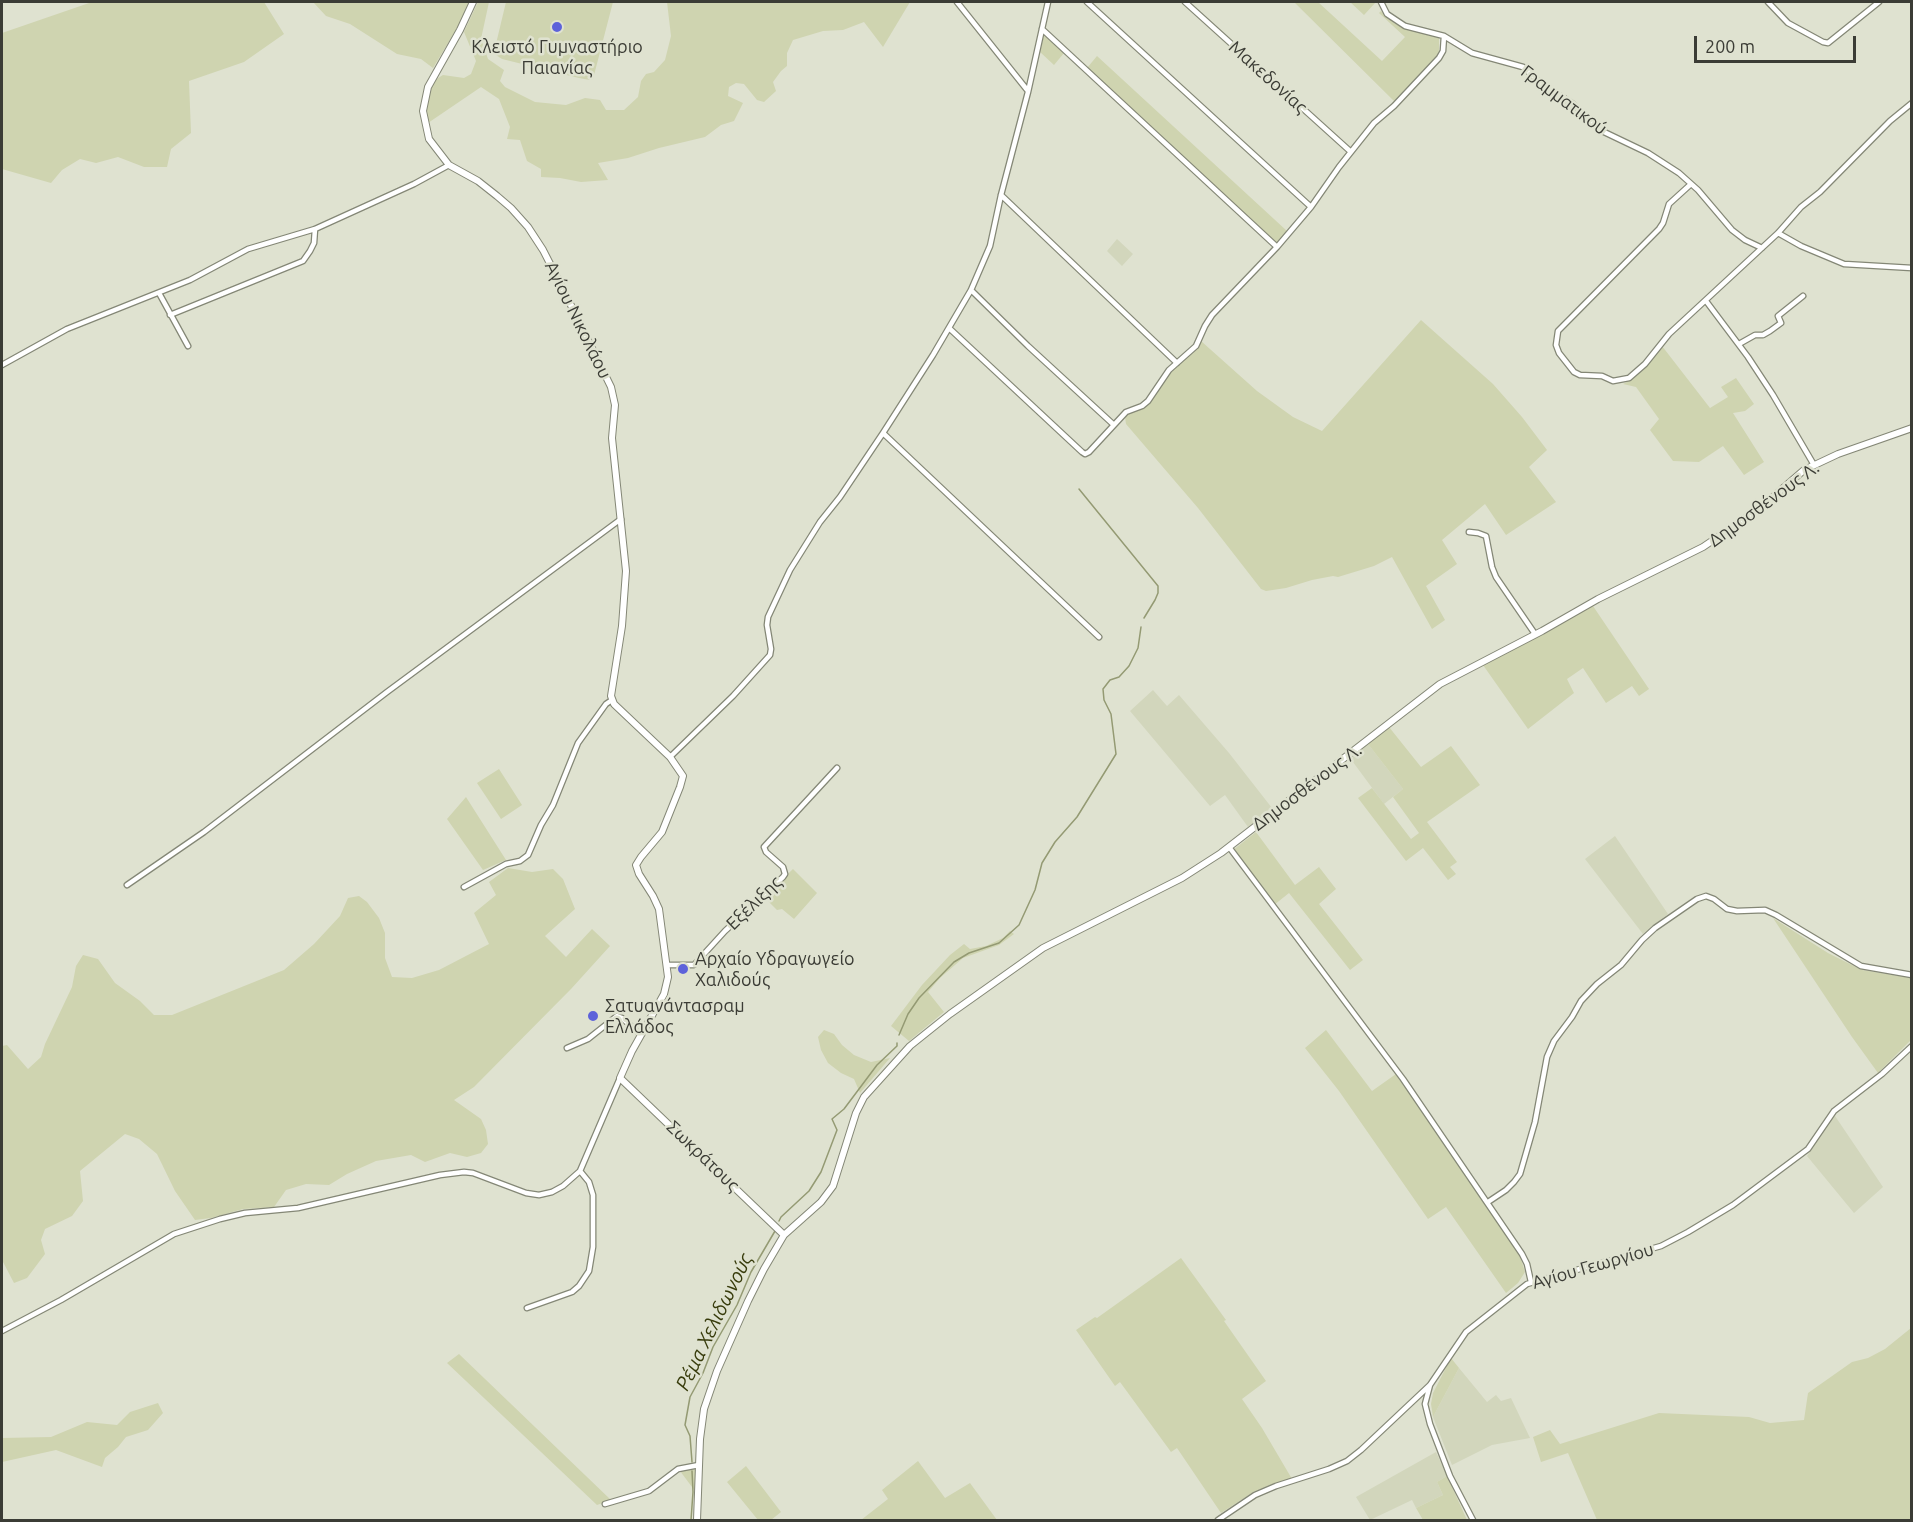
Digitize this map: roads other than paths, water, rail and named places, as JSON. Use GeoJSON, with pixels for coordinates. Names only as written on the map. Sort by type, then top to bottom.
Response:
{"type":"FeatureCollection","features":[{"type":"Feature","properties":{"kind":"street","name":"Αγίου Νικολάου"},"geometry":{"type":"LineString","coordinates":[[474,2],[428,87],[423,111],[429,139],[448,165],[478,181],[511,208],[528,227],[543,250],[610,387],[615,405],[612,438],[626,571],[625,601],[611,690],[612,700]]}},
{"type":"Feature","properties":{"kind":"street"},"geometry":{"type":"LineString","coordinates":[[957,2],[1028,92]]}},
{"type":"Feature","properties":{"kind":"street"},"geometry":{"type":"LineString","coordinates":[[670,757],[749,680],[770,655],[768,617],[790,570],[820,522],[883,434],[971,290],[990,246],[1048,2]]}},
{"type":"Feature","properties":{"kind":"street"},"geometry":{"type":"LineString","coordinates":[[1087,2],[1311,207]]}},
{"type":"Feature","properties":{"kind":"street","name":"Μακεδονίας"},"geometry":{"type":"LineString","coordinates":[[1185,2],[1351,152]]}},
{"type":"Feature","properties":{"kind":"street","name":"Γραμματικού"},"geometry":{"type":"LineString","coordinates":[[1381,2],[1387,14],[1405,26],[1444,36],[1472,53],[1523,67],[1542,84],[1574,104],[1602,131],[1648,153],[1677,171],[1732,230],[1761,248]]}},
{"type":"Feature","properties":{"kind":"street"},"geometry":{"type":"LineString","coordinates":[[1768,2],[1788,23],[1828,43],[1879,2]]}},
{"type":"Feature","properties":{"kind":"street"},"geometry":{"type":"LineString","coordinates":[[1041,29],[1277,247]]}},
{"type":"Feature","properties":{"kind":"street"},"geometry":{"type":"LineString","coordinates":[[949,328],[1085,454],[1094,448],[1126,412],[1148,401],[1161,379],[1196,346],[1205,326],[1224,302],[1277,247],[1311,207],[1351,152],[1382,115],[1394,106],[1438,58],[1443,51],[1444,36]]}},
{"type":"Feature","properties":{"kind":"street"},"geometry":{"type":"LineString","coordinates":[[1691,184],[1669,204],[1659,229],[1562,324],[1557,337],[1559,353],[1574,372],[1580,375],[1602,376],[1613,381],[1629,378],[1645,364],[1669,334],[1778,233],[1801,207],[1820,192],[1890,121],[1911,103]]}},
{"type":"Feature","properties":{"kind":"street"},"geometry":{"type":"LineString","coordinates":[[2,365],[67,328],[190,280],[248,249],[315,229],[414,184],[448,165]]}},
{"type":"Feature","properties":{"kind":"street"},"geometry":{"type":"LineString","coordinates":[[1001,195],[1176,363]]}},
{"type":"Feature","properties":{"kind":"street"},"geometry":{"type":"LineString","coordinates":[[171,315],[303,261],[314,243],[315,229]]}},
{"type":"Feature","properties":{"kind":"street"},"geometry":{"type":"LineString","coordinates":[[1778,233],[1801,246],[1844,264],[1911,268]]}},
{"type":"Feature","properties":{"kind":"street"},"geometry":{"type":"LineString","coordinates":[[971,290],[1114,425]]}},
{"type":"Feature","properties":{"kind":"street"},"geometry":{"type":"LineString","coordinates":[[159,292],[188,346]]}},
{"type":"Feature","properties":{"kind":"street"},"geometry":{"type":"LineString","coordinates":[[1739,344],[1755,335],[1762,335],[1770,331],[1780,323],[1778,316],[1803,296]]}},
{"type":"Feature","properties":{"kind":"street"},"geometry":{"type":"LineString","coordinates":[[1706,301],[1739,344],[1773,395],[1814,465]]}},
{"type":"Feature","properties":{"kind":"street","name":"Δημοσθένους Λ."},"geometry":{"type":"LineString","coordinates":[[697,1521],[703,1415],[717,1371],[764,1269],[784,1235],[821,1202],[832,1186],[856,1113],[864,1097],[910,1046],[950,1014],[1043,948],[1182,878],[1229,847],[1440,684],[1598,599],[1703,547],[1759,509],[1804,470],[1838,454],[1911,428]]}},
{"type":"Feature","properties":{"kind":"street"},"geometry":{"type":"LineString","coordinates":[[883,434],[1099,638]]}},
{"type":"Feature","properties":{"kind":"street"},"geometry":{"type":"LineString","coordinates":[[127,885],[204,832],[621,518]]}},
{"type":"Feature","properties":{"kind":"street"},"geometry":{"type":"LineString","coordinates":[[1468,532],[1486,536],[1496,578],[1535,634]]}},
{"type":"Feature","properties":{"kind":"street"},"geometry":{"type":"LineString","coordinates":[[2,1331],[61,1300],[174,1234],[220,1219],[245,1213],[298,1208],[440,1175],[464,1172],[473,1173],[526,1193],[539,1195],[563,1186],[580,1171],[640,1035],[664,994],[668,965],[659,909],[636,865],[662,832],[681,787],[682,776],[670,757],[612,700],[606,704],[578,744],[553,805],[540,825],[528,855],[464,887]]}},
{"type":"Feature","properties":{"kind":"street","name":"Εξέλιξης"},"geometry":{"type":"LineString","coordinates":[[668,965],[694,965],[725,931],[783,877],[785,870],[766,852],[764,847],[837,768]]}},
{"type":"Feature","properties":{"kind":"street"},"geometry":{"type":"LineString","coordinates":[[1229,847],[1402,1078],[1522,1254],[1531,1282]]}},
{"type":"Feature","properties":{"kind":"street"},"geometry":{"type":"LineString","coordinates":[[1488,1202],[1506,1190],[1520,1174],[1536,1122],[1547,1057],[1554,1041],[1581,1001],[1621,965],[1655,928],[1697,899],[1706,896],[1714,899],[1726,909],[1737,911],[1765,910],[1861,966],[1911,975]]}},
{"type":"Feature","properties":{"kind":"street"},"geometry":{"type":"LineString","coordinates":[[567,1048],[588,1040],[617,1016],[640,1035]]}},
{"type":"Feature","properties":{"kind":"street","name":"Αγίου Γεωργίου"},"geometry":{"type":"LineString","coordinates":[[1218,1521],[1255,1495],[1347,1461],[1430,1385],[1466,1332],[1531,1282],[1661,1246],[1733,1205],[1808,1149],[1834,1111],[1882,1074],[1911,1046]]}},
{"type":"Feature","properties":{"kind":"street","name":"Σωκράτους"},"geometry":{"type":"LineString","coordinates":[[621,1078],[784,1235]]}},
{"type":"Feature","properties":{"kind":"street"},"geometry":{"type":"LineString","coordinates":[[527,1308],[572,1292],[589,1271],[593,1247],[593,1195],[589,1182],[580,1171]]}},
{"type":"Feature","properties":{"kind":"street"},"geometry":{"type":"LineString","coordinates":[[1430,1385],[1425,1404],[1430,1424],[1450,1476],[1473,1521]]}},
{"type":"Feature","properties":{"kind":"street"},"geometry":{"type":"LineString","coordinates":[[605,1504],[649,1491],[678,1469],[699,1465]]}},
{"type":"Feature","properties":{"kind":"waterway","name":"Ρέμα Χελιδωνούς"},"geometry":{"type":"LineString","coordinates":[[1079,489],[1158,586],[1155,600],[1144,618]]}},
{"type":"Feature","properties":{"kind":"waterway","name":"Ρέμα Χελιδωνούς"},"geometry":{"type":"LineString","coordinates":[[899,1035],[908,1014],[919,998],[954,962],[969,953],[999,943],[1019,925],[1035,890],[1042,863],[1055,842],[1077,817],[1116,754],[1111,714],[1104,700],[1103,689],[1110,680],[1119,677],[1129,666],[1138,648],[1141,627]]}},
{"type":"Feature","properties":{"kind":"waterway","name":"Ρέμα Χελιδωνούς"},"geometry":{"type":"LineString","coordinates":[[779,1221],[809,1191],[821,1172],[837,1130],[832,1119],[844,1109],[877,1065],[897,1046],[897,1043]]}},
{"type":"Feature","properties":{"kind":"waterway","name":"Ρέμα Χελιδωνούς"},"geometry":{"type":"LineString","coordinates":[[692,1462],[690,1436],[685,1425],[690,1397],[713,1347],[737,1305],[751,1272],[775,1231]]}},
{"type":"Feature","properties":{"kind":"waterway","name":"Ρέμα Χελιδωνούς"},"geometry":{"type":"LineString","coordinates":[[691,1520],[692,1471]]}},
{"type":"Feature","properties":{"kind":"place","name":"Κλειστό Γυμναστήριο Παιανίας"},"geometry":{"type":"Point","coordinates":[557,27]}},
{"type":"Feature","properties":{"kind":"place","name":"Αρχαίο Υδραγωγείο Χαλιδούς"},"geometry":{"type":"Point","coordinates":[683,969]}},
{"type":"Feature","properties":{"kind":"place","name":"Σατυανάντασραμ Ελλάδος"},"geometry":{"type":"Point","coordinates":[593,1016]}}]}
